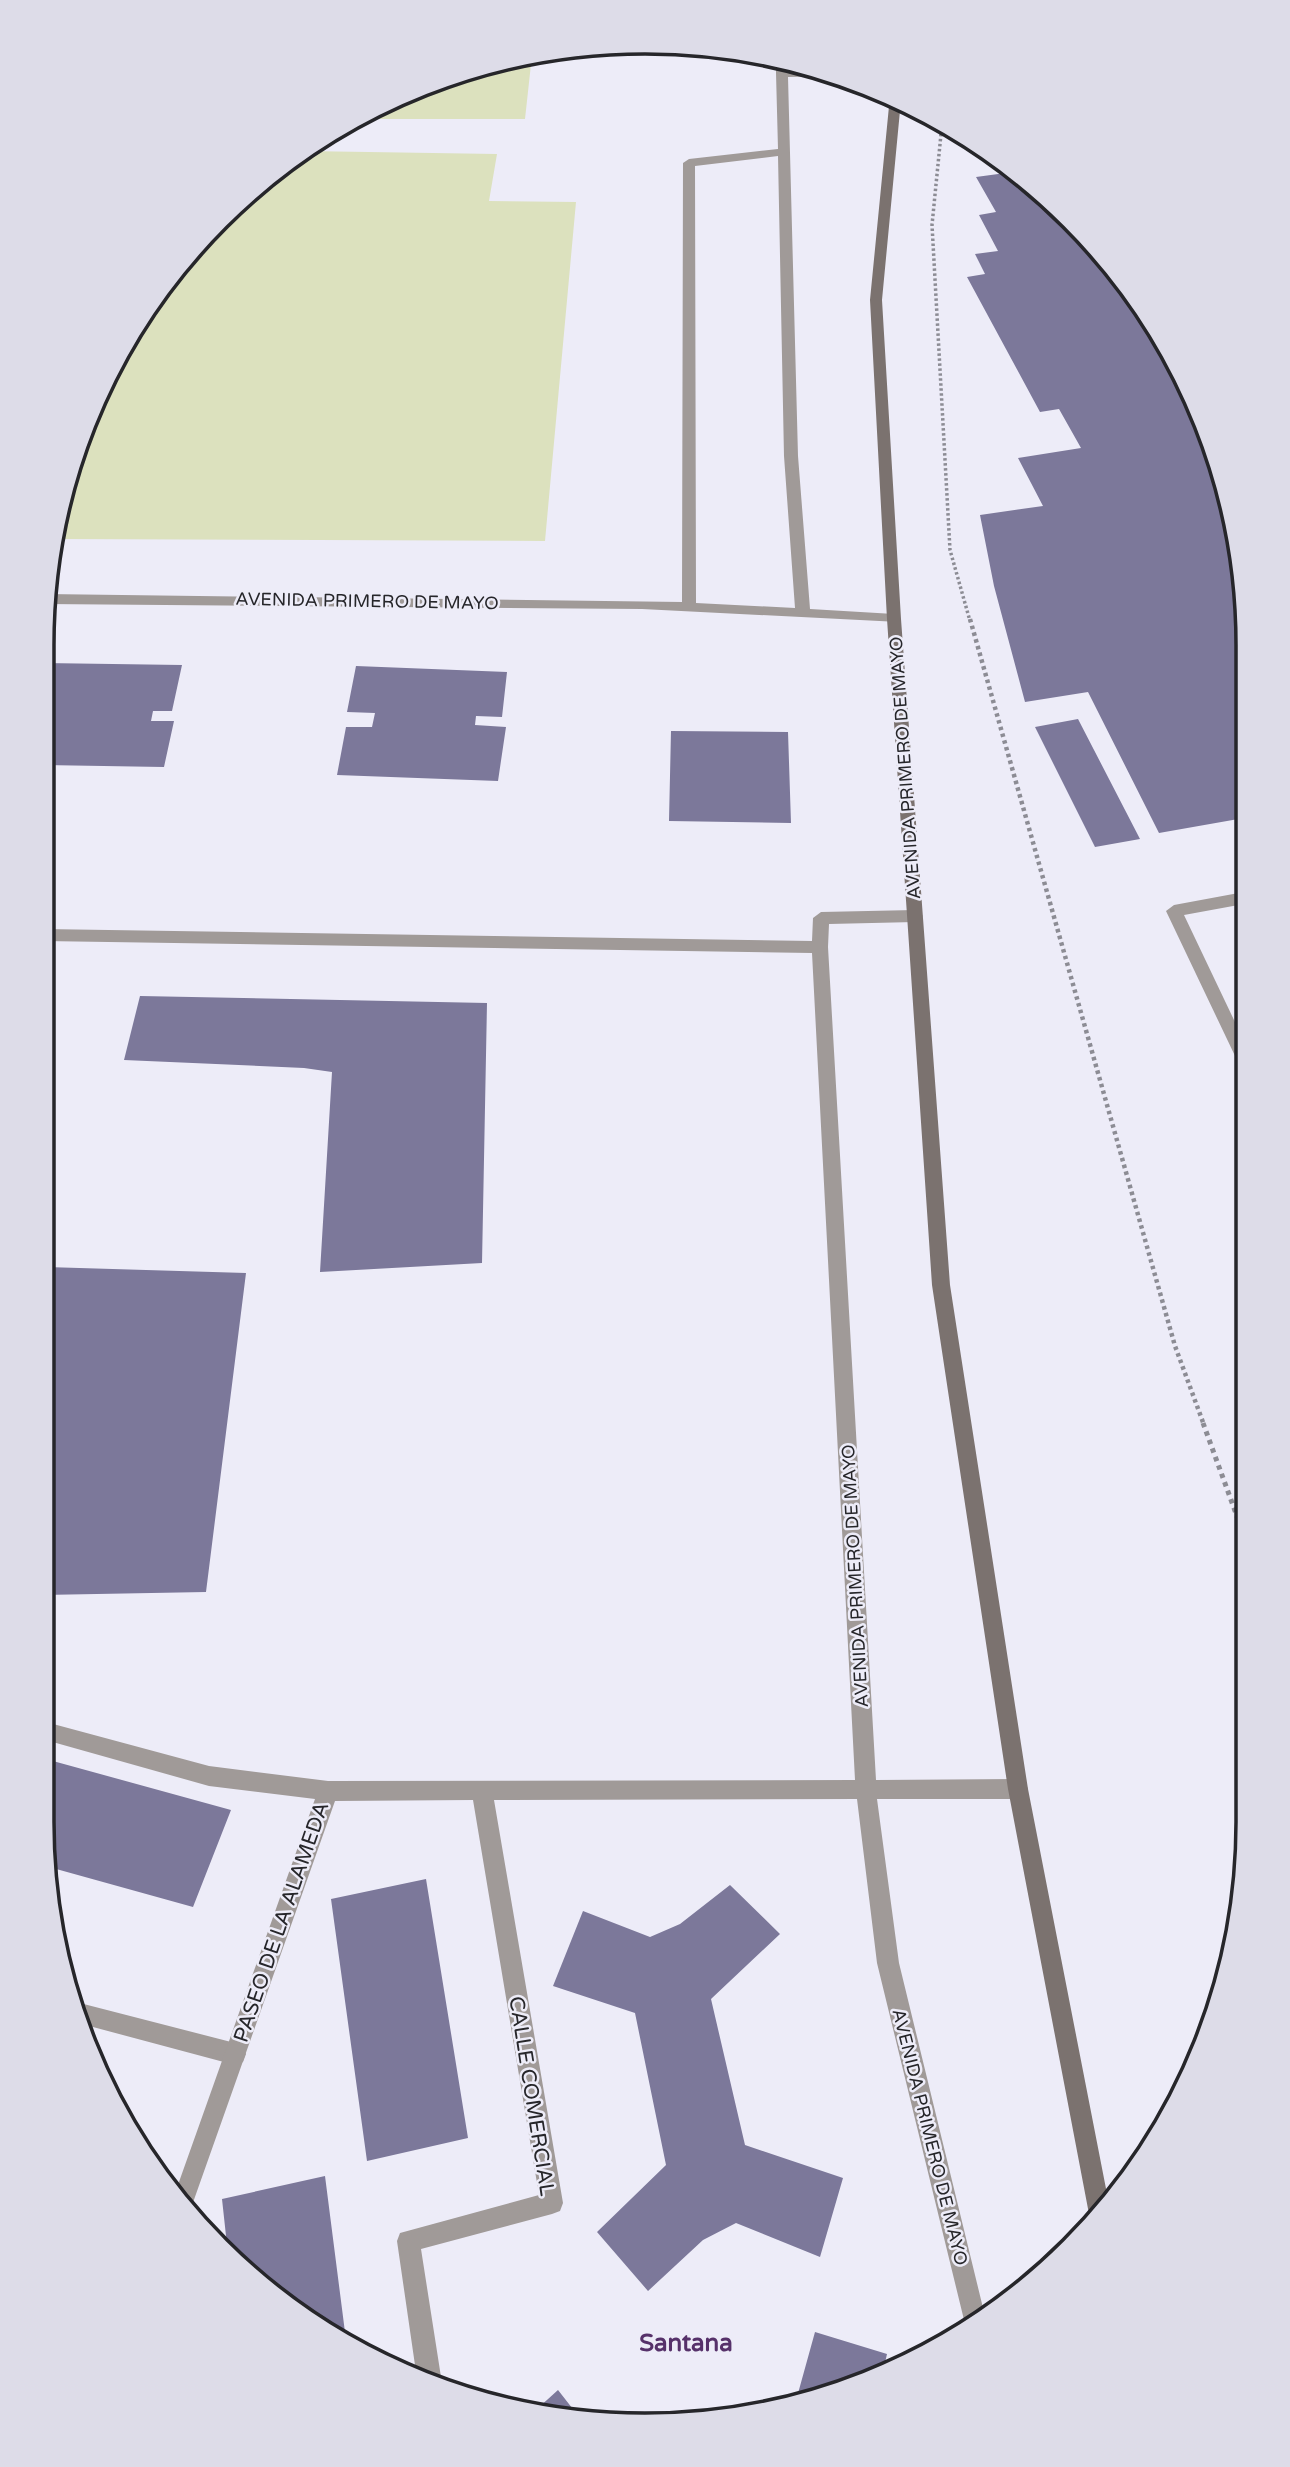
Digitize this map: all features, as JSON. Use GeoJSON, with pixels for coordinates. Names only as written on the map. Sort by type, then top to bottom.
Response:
{"type":"FeatureCollection","features":[{"type":"Feature","properties":{"kind":"main road","name":"AVENIDA PRIMERO DE MAYO"},"geometry":{"type":"LineString","coordinates":[[894,109],[876,300],[894,619],[941,1285],[1018,1789],[1098,2201]]}},
{"type":"Feature","properties":{"kind":"street"},"geometry":{"type":"LineString","coordinates":[[782,71],[791,456],[803,614]]}},
{"type":"Feature","properties":{"kind":"street"},"geometry":{"type":"LineString","coordinates":[[689,607],[689,163],[785,152]]}},
{"type":"Feature","properties":{"kind":"street","name":"AVENIDA PRIMERO DE MAYO"},"geometry":{"type":"LineString","coordinates":[[57,598],[642,604],[894,619]]}},
{"type":"Feature","properties":{"kind":"street"},"geometry":{"type":"LineString","coordinates":[[1236,899],[1174,911],[1236,1041]]}},
{"type":"Feature","properties":{"kind":"street","name":"AVENIDA PRIMERO DE MAYO"},"geometry":{"type":"LineString","coordinates":[[915,916],[821,918],[820,947],[866,1790],[888,1963],[973,2313]]}},
{"type":"Feature","properties":{"kind":"street"},"geometry":{"type":"LineString","coordinates":[[54,935],[820,947]]}},
{"type":"Feature","properties":{"kind":"street"},"geometry":{"type":"LineString","coordinates":[[54,1733],[209,1776],[328,1791],[1018,1789]]}},
{"type":"Feature","properties":{"kind":"street","name":"PASEO DE LA ALAMEDA"},"geometry":{"type":"LineString","coordinates":[[186,2194],[328,1791]]}},
{"type":"Feature","properties":{"kind":"street","name":"CALLE COMERCIAL"},"geometry":{"type":"LineString","coordinates":[[428,2371],[408,2241],[552,2203],[482,1791]]}},
{"type":"Feature","properties":{"kind":"street","name":"PASEO DE LA ALAMEDA"},"geometry":{"type":"LineString","coordinates":[[87,2015],[235,2054]]}},
{"type":"Feature","properties":{"kind":"path"},"geometry":{"type":"LineString","coordinates":[[941,134],[932,225],[950,550],[1175,1346],[1236,1514]]}},
{"type":"Feature","properties":{"kind":"green space"},"geometry":{"type":"Polygon","coordinates":[[[531,66],[525,119],[376,119],[455,86],[531,66]]]}},
{"type":"Feature","properties":{"kind":"green space"},"geometry":{"type":"Polygon","coordinates":[[[321,151],[497,154],[489,201],[576,202],[545,541],[64,539],[74,492],[99,419],[133,350],[154,317],[176,285],[227,227],[285,176],[321,151]]]}},
{"type":"Feature","properties":{"kind":"building"},"geometry":{"type":"Polygon","coordinates":[[[1001,174],[1005,176],[1063,227],[1089,255],[1114,285],[1157,350],[1191,419],[1216,492],[1231,568],[1236,645],[1236,819],[1159,833],[1088,692],[1025,702],[994,586],[980,515],[1043,506],[1018,458],[1081,448],[1059,409],[1040,412],[967,277],[985,274],[975,254],[998,251],[979,215],[996,212],[976,177],[1001,174]]]}},
{"type":"Feature","properties":{"kind":"building"},"geometry":{"type":"Polygon","coordinates":[[[54,663],[182,665],[172,711],[153,711],[151,721],[174,721],[164,767],[54,765],[54,663]]]}},
{"type":"Feature","properties":{"kind":"building"},"geometry":{"type":"Polygon","coordinates":[[[356,666],[507,672],[502,717],[476,716],[475,725],[506,727],[498,781],[337,775],[346,727],[372,727],[375,713],[347,712],[356,666]]]}},
{"type":"Feature","properties":{"kind":"building"},"geometry":{"type":"Polygon","coordinates":[[[1078,719],[1140,839],[1095,847],[1035,727],[1078,719]]]}},
{"type":"Feature","properties":{"kind":"building"},"geometry":{"type":"Polygon","coordinates":[[[671,731],[788,732],[791,823],[669,821],[671,731]]]}},
{"type":"Feature","properties":{"kind":"building"},"geometry":{"type":"Polygon","coordinates":[[[140,996],[487,1003],[482,1263],[320,1272],[332,1072],[304,1068],[124,1060],[140,996]]]}},
{"type":"Feature","properties":{"kind":"building"},"geometry":{"type":"Polygon","coordinates":[[[54,1267],[246,1273],[206,1592],[54,1595],[54,1267]]]}},
{"type":"Feature","properties":{"kind":"building"},"geometry":{"type":"Polygon","coordinates":[[[54,1761],[231,1810],[193,1907],[57,1869],[54,1761]]]}},
{"type":"Feature","properties":{"kind":"building"},"geometry":{"type":"Polygon","coordinates":[[[426,1879],[468,2138],[367,2161],[331,1899],[426,1879]]]}},
{"type":"Feature","properties":{"kind":"building"},"geometry":{"type":"Polygon","coordinates":[[[730,1885],[780,1934],[711,1999],[745,2145],[843,2178],[820,2257],[736,2223],[703,2240],[648,2291],[597,2232],[666,2165],[635,2013],[553,1986],[583,1911],[650,1937],[680,1924],[730,1885]]]}},
{"type":"Feature","properties":{"kind":"building"},"geometry":{"type":"Polygon","coordinates":[[[325,2176],[345,2331],[285,2291],[227,2240],[222,2199],[325,2176]]]}},
{"type":"Feature","properties":{"kind":"building"},"geometry":{"type":"Polygon","coordinates":[[[815,2332],[887,2354],[885,2361],[871,2368],[798,2393],[815,2332]]]}},
{"type":"Feature","properties":{"kind":"building"},"geometry":{"type":"Polygon","coordinates":[[[558,2390],[572,2408],[568,2408],[543,2403],[558,2390]]]}},
{"type":"Feature","properties":{"kind":"district","name":"Santana"},"geometry":{"type":"Point","coordinates":[686,2343]}}]}
